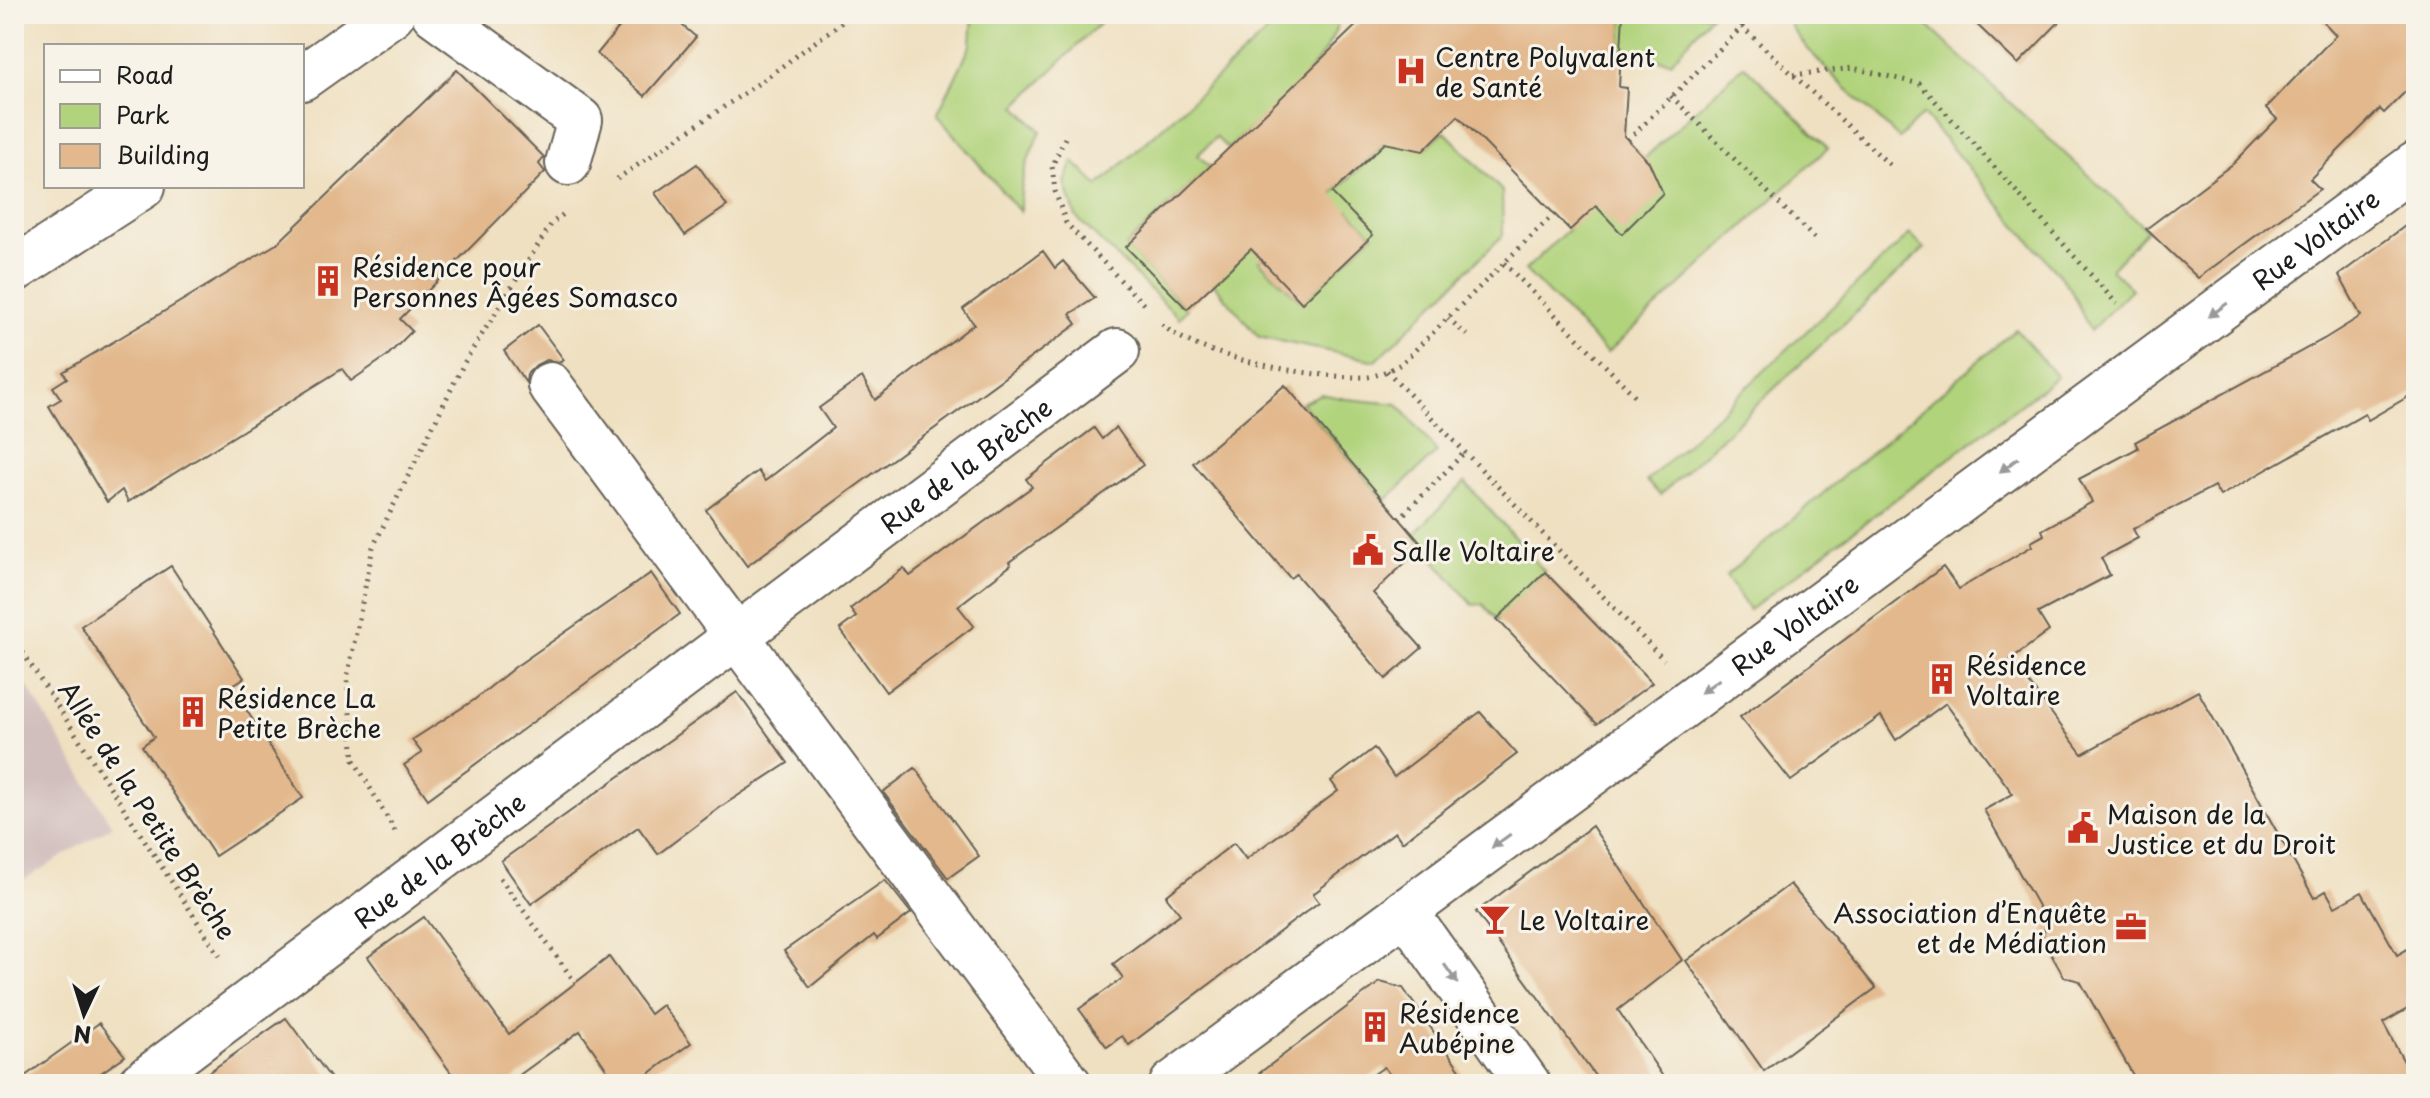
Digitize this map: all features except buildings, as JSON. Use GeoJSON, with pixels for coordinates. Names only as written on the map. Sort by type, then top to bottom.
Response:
{"type":"FeatureCollection","features":[{"type":"Feature","properties":{"kind":"street"},"geometry":{"type":"LineString","coordinates":[[304,77],[392,14]]}},
{"type":"Feature","properties":{"kind":"street"},"geometry":{"type":"LineString","coordinates":[[434,14],[580,120],[568,163]]}},
{"type":"Feature","properties":{"kind":"street","name":"Rue Voltaire"},"geometry":{"type":"LineString","coordinates":[[1172,1084],[2416,164]]}},
{"type":"Feature","properties":{"kind":"street"},"geometry":{"type":"LineString","coordinates":[[14,270],[140,188]]}},
{"type":"Feature","properties":{"kind":"street","name":"Rue de la Brèche"},"geometry":{"type":"LineString","coordinates":[[140,1084],[1117,351]]}},
{"type":"Feature","properties":{"kind":"street"},"geometry":{"type":"LineString","coordinates":[[550,385],[1069,1084]]}},
{"type":"Feature","properties":{"kind":"street"},"geometry":{"type":"LineString","coordinates":[[1405,911],[1528,1084]]}},
{"type":"Feature","properties":{"kind":"path"},"geometry":{"type":"LineString","coordinates":[[1628,140],[1742,27],[1745,14]]}},
{"type":"Feature","properties":{"kind":"path"},"geometry":{"type":"LineString","coordinates":[[1742,27],[1893,168]]}},
{"type":"Feature","properties":{"kind":"path"},"geometry":{"type":"LineString","coordinates":[[1793,75],[1853,68],[1920,84],[2117,304]]}},
{"type":"Feature","properties":{"kind":"path"},"geometry":{"type":"LineString","coordinates":[[1671,96],[1815,239]]}},
{"type":"Feature","properties":{"kind":"path"},"geometry":{"type":"LineString","coordinates":[[1065,138],[1052,166],[1055,191],[1066,223],[1173,335],[1216,354],[1336,376],[1371,377],[1401,364],[1554,214]]}},
{"type":"Feature","properties":{"kind":"path"},"geometry":{"type":"LineString","coordinates":[[1504,263],[1637,398]]}},
{"type":"Feature","properties":{"kind":"path"},"geometry":{"type":"LineString","coordinates":[[1448,318],[1470,338]]}},
{"type":"Feature","properties":{"kind":"path"},"geometry":{"type":"LineString","coordinates":[[1387,371],[1665,661],[1692,700]]}},
{"type":"Feature","properties":{"kind":"path"},"geometry":{"type":"LineString","coordinates":[[1399,519],[1464,453]]}},
{"type":"Feature","properties":{"kind":"path","name":"Allée de la Petite Brèche"},"geometry":{"type":"LineString","coordinates":[[14,639],[249,1002]]}},
{"type":"Feature","properties":{"kind":"path"},"geometry":{"type":"LineString","coordinates":[[470,836],[572,978]]}},
{"type":"Feature","properties":{"kind":"shaded area"},"geometry":{"type":"Polygon","coordinates":[[[14,664],[112,826],[14,886],[14,664]]]}},
{"type":"Feature","properties":{"kind":"green space"},"geometry":{"type":"Polygon","coordinates":[[[973,14],[1109,14],[1016,106],[1041,131],[1025,170],[1020,212],[937,115],[971,45],[973,14]]]}},
{"type":"Feature","properties":{"kind":"green space"},"geometry":{"type":"Polygon","coordinates":[[[1287,14],[1339,14],[1326,49],[1312,68],[1228,149],[1216,137],[1198,155],[1210,167],[1126,246],[1187,309],[1179,318],[1076,217],[1065,183],[1073,161],[1098,186],[1287,14]]]}},
{"type":"Feature","properties":{"kind":"green space"},"geometry":{"type":"Polygon","coordinates":[[[1623,14],[1712,14],[1671,62],[1621,54],[1623,14]]]}},
{"type":"Feature","properties":{"kind":"green space"},"geometry":{"type":"Polygon","coordinates":[[[1789,14],[1915,14],[2147,230],[2111,269],[2132,289],[2090,331],[2070,288],[1923,114],[1899,138],[1806,47],[1791,27],[1789,14]]]}},
{"type":"Feature","properties":{"kind":"green space"},"geometry":{"type":"Polygon","coordinates":[[[1744,65],[1828,148],[1607,353],[1525,270],[1744,65]]]}},
{"type":"Feature","properties":{"kind":"green space"},"geometry":{"type":"Polygon","coordinates":[[[1402,127],[1426,148],[1444,131],[1502,191],[1503,235],[1376,361],[1259,337],[1206,275],[1265,218],[1284,239],[1259,261],[1302,302],[1373,235],[1349,210],[1337,220],[1322,204],[1402,127]]]}},
{"type":"Feature","properties":{"kind":"green space"},"geometry":{"type":"Polygon","coordinates":[[[1910,234],[1924,249],[1660,495],[1647,481],[1910,234]]]}},
{"type":"Feature","properties":{"kind":"green space"},"geometry":{"type":"Polygon","coordinates":[[[2016,329],[2057,377],[1749,610],[1726,576],[2016,329]]]}},
{"type":"Feature","properties":{"kind":"green space"},"geometry":{"type":"Polygon","coordinates":[[[1321,394],[1398,404],[1437,452],[1385,501],[1301,403],[1321,394]]]}},
{"type":"Feature","properties":{"kind":"green space"},"geometry":{"type":"Polygon","coordinates":[[[1465,482],[1545,572],[1498,621],[1483,604],[1473,605],[1413,535],[1465,482]]]}},
{"type":"Feature","properties":{"kind":"place","name":"Centre Polyvalent de Santé"},"geometry":{"type":"Point","coordinates":[1411,71]}},
{"type":"Feature","properties":{"kind":"place","name":"Résidence pour Personnes Âgées Somasco"},"geometry":{"type":"Point","coordinates":[328,281]}},
{"type":"Feature","properties":{"kind":"place","name":"Salle Voltaire"},"geometry":{"type":"Point","coordinates":[1368,550]}},
{"type":"Feature","properties":{"kind":"place","name":"Résidence Voltaire"},"geometry":{"type":"Point","coordinates":[1942,679]}},
{"type":"Feature","properties":{"kind":"place","name":"Résidence La Petite Brèche"},"geometry":{"type":"Point","coordinates":[193,712]}},
{"type":"Feature","properties":{"kind":"place","name":"Maison de la Justice et du Droit"},"geometry":{"type":"Point","coordinates":[2083,828]}},
{"type":"Feature","properties":{"kind":"place","name":"Le Voltaire"},"geometry":{"type":"Point","coordinates":[1495,919]}},
{"type":"Feature","properties":{"kind":"place","name":"Association d’Enquête et de Médiation"},"geometry":{"type":"Point","coordinates":[2131,927]}},
{"type":"Feature","properties":{"kind":"place","name":"Résidence Aubépine"},"geometry":{"type":"Point","coordinates":[1375,1027]}}]}
